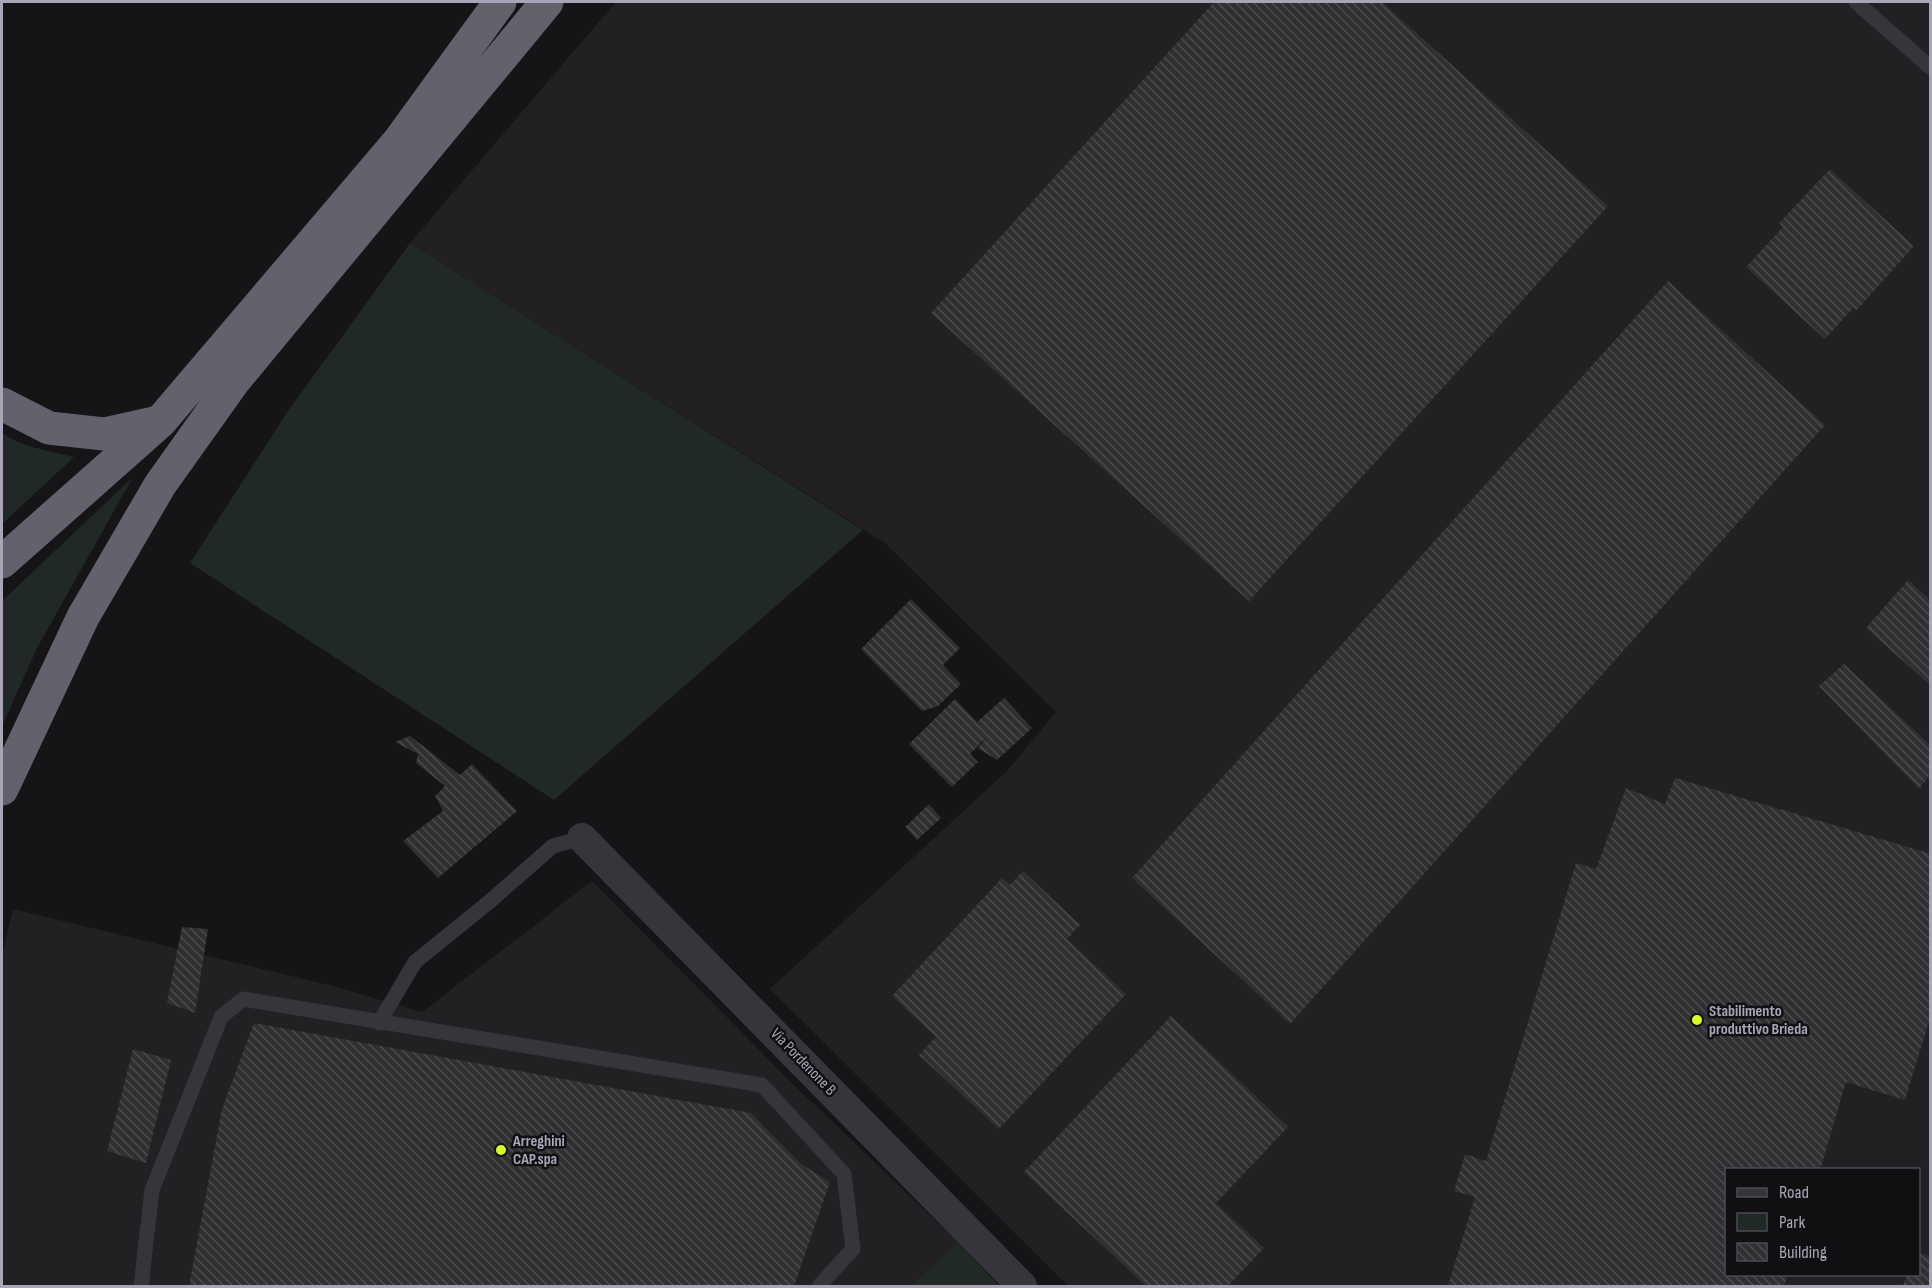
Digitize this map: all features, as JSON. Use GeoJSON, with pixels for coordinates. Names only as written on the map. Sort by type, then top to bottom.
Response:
{"type":"FeatureCollection","features":[{"type":"Feature","properties":{"kind":"highway"},"geometry":{"type":"LineString","coordinates":[[2,562],[160,422],[399,141],[500,2]]}},
{"type":"Feature","properties":{"kind":"highway"},"geometry":{"type":"LineString","coordinates":[[2,789],[83,617],[160,485],[234,381],[547,2]]}},
{"type":"Feature","properties":{"kind":"highway"},"geometry":{"type":"LineString","coordinates":[[2,404],[49,428],[104,434],[160,422]]}},
{"type":"Feature","properties":{"kind":"street","name":"Via Pordenone B"},"geometry":{"type":"LineString","coordinates":[[582,838],[1022,1287]]}},
{"type":"Feature","properties":{"kind":"lane"},"geometry":{"type":"LineString","coordinates":[[1856,2],[1930,68]]}},
{"type":"Feature","properties":{"kind":"lane"},"geometry":{"type":"LineString","coordinates":[[379,1023],[415,962],[553,846],[582,838]]}},
{"type":"Feature","properties":{"kind":"lane"},"geometry":{"type":"LineString","coordinates":[[141,1287],[152,1190],[221,1017],[243,999],[762,1085],[844,1174],[853,1249],[819,1287]]}},
{"type":"Feature","properties":{"kind":"shaded area"},"geometry":{"type":"Polygon","coordinates":[[[616,2],[1930,2],[1930,1286],[1068,1286],[770,989],[1007,771],[1056,712],[885,543],[410,243],[616,2]]]}},
{"type":"Feature","properties":{"kind":"shaded area"},"geometry":{"type":"Polygon","coordinates":[[[592,881],[796,1087],[958,1242],[911,1286],[2,1286],[2,955],[13,909],[329,985],[422,1012],[592,881]]]}},
{"type":"Feature","properties":{"kind":"green space"},"geometry":{"type":"Polygon","coordinates":[[[410,243],[863,530],[554,800],[190,563],[288,411],[410,243]]]}},
{"type":"Feature","properties":{"kind":"green space"},"geometry":{"type":"Polygon","coordinates":[[[2,433],[27,445],[74,457],[2,524],[2,433]]]}},
{"type":"Feature","properties":{"kind":"green space"},"geometry":{"type":"Polygon","coordinates":[[[133,477],[37,648],[2,726],[2,601],[133,477]]]}},
{"type":"Feature","properties":{"kind":"green space"},"geometry":{"type":"Polygon","coordinates":[[[958,1242],[999,1286],[911,1286],[958,1242]]]}},
{"type":"Feature","properties":{"kind":"building"},"geometry":{"type":"Polygon","coordinates":[[[1214,2],[1382,2],[1608,206],[1249,601],[931,313],[1214,2]]]}},
{"type":"Feature","properties":{"kind":"building"},"geometry":{"type":"Polygon","coordinates":[[[1830,169],[1914,246],[1856,311],[1853,308],[1825,339],[1746,267],[1783,227],[1779,223],[1830,169]]]}},
{"type":"Feature","properties":{"kind":"building"},"geometry":{"type":"Polygon","coordinates":[[[1668,281],[1825,425],[1290,1024],[1132,878],[1668,281]]]}},
{"type":"Feature","properties":{"kind":"building"},"geometry":{"type":"Polygon","coordinates":[[[1908,580],[1930,600],[1930,685],[1866,628],[1908,580]]]}},
{"type":"Feature","properties":{"kind":"building"},"geometry":{"type":"Polygon","coordinates":[[[911,599],[960,648],[943,665],[961,684],[938,706],[922,711],[861,649],[911,599]]]}},
{"type":"Feature","properties":{"kind":"building"},"geometry":{"type":"Polygon","coordinates":[[[1844,664],[1930,745],[1930,775],[1919,789],[1819,686],[1844,664]]]}},
{"type":"Feature","properties":{"kind":"building"},"geometry":{"type":"Polygon","coordinates":[[[1004,698],[1032,728],[997,760],[978,748],[988,736],[970,754],[978,762],[952,787],[909,744],[955,699],[977,722],[1004,698]]]}},
{"type":"Feature","properties":{"kind":"building"},"geometry":{"type":"Polygon","coordinates":[[[410,736],[460,775],[472,764],[517,811],[438,878],[403,841],[443,811],[435,796],[445,786],[416,763],[418,754],[395,742],[410,736]]]}},
{"type":"Feature","properties":{"kind":"building","name":"Stabilimento produttivo Brieda"},"geometry":{"type":"Polygon","coordinates":[[[1675,778],[1930,855],[1930,1018],[1905,1100],[1846,1082],[1821,1168],[1725,1168],[1725,1276],[1787,1276],[1784,1286],[1448,1286],[1475,1197],[1454,1191],[1465,1154],[1486,1161],[1576,863],[1596,869],[1626,788],[1665,804],[1675,778]]]}},
{"type":"Feature","properties":{"kind":"building"},"geometry":{"type":"Polygon","coordinates":[[[929,804],[941,818],[917,840],[905,827],[929,804]]]}},
{"type":"Feature","properties":{"kind":"building"},"geometry":{"type":"Polygon","coordinates":[[[1023,871],[1080,925],[1067,939],[1126,994],[999,1129],[919,1055],[936,1037],[892,996],[1002,878],[1010,885],[1023,871]]]}},
{"type":"Feature","properties":{"kind":"building"},"geometry":{"type":"Polygon","coordinates":[[[182,927],[208,929],[195,1013],[167,1003],[182,927]]]}},
{"type":"Feature","properties":{"kind":"building"},"geometry":{"type":"Polygon","coordinates":[[[1171,1016],[1288,1127],[1216,1203],[1264,1248],[1228,1286],[1146,1286],[1024,1172],[1171,1016]]]}},
{"type":"Feature","properties":{"kind":"building","name":"Arreghini CAP.spa"},"geometry":{"type":"Polygon","coordinates":[[[254,1023],[751,1113],[801,1164],[830,1182],[794,1286],[189,1286],[222,1109],[254,1023]]]}},
{"type":"Feature","properties":{"kind":"building"},"geometry":{"type":"Polygon","coordinates":[[[133,1049],[171,1060],[146,1163],[107,1151],[133,1049]]]}},
{"type":"Feature","properties":{"kind":"building"},"geometry":{"type":"Polygon","coordinates":[[[1920,1254],[1930,1256],[1930,1286],[1903,1286],[1906,1276],[1920,1276],[1920,1254]]]}},
{"type":"Feature","properties":{"kind":"place","name":"Stabilimento produttivo Brieda"},"geometry":{"type":"Point","coordinates":[1697,1020]}},
{"type":"Feature","properties":{"kind":"place","name":"Arreghini CAP.spa"},"geometry":{"type":"Point","coordinates":[501,1150]}}]}
